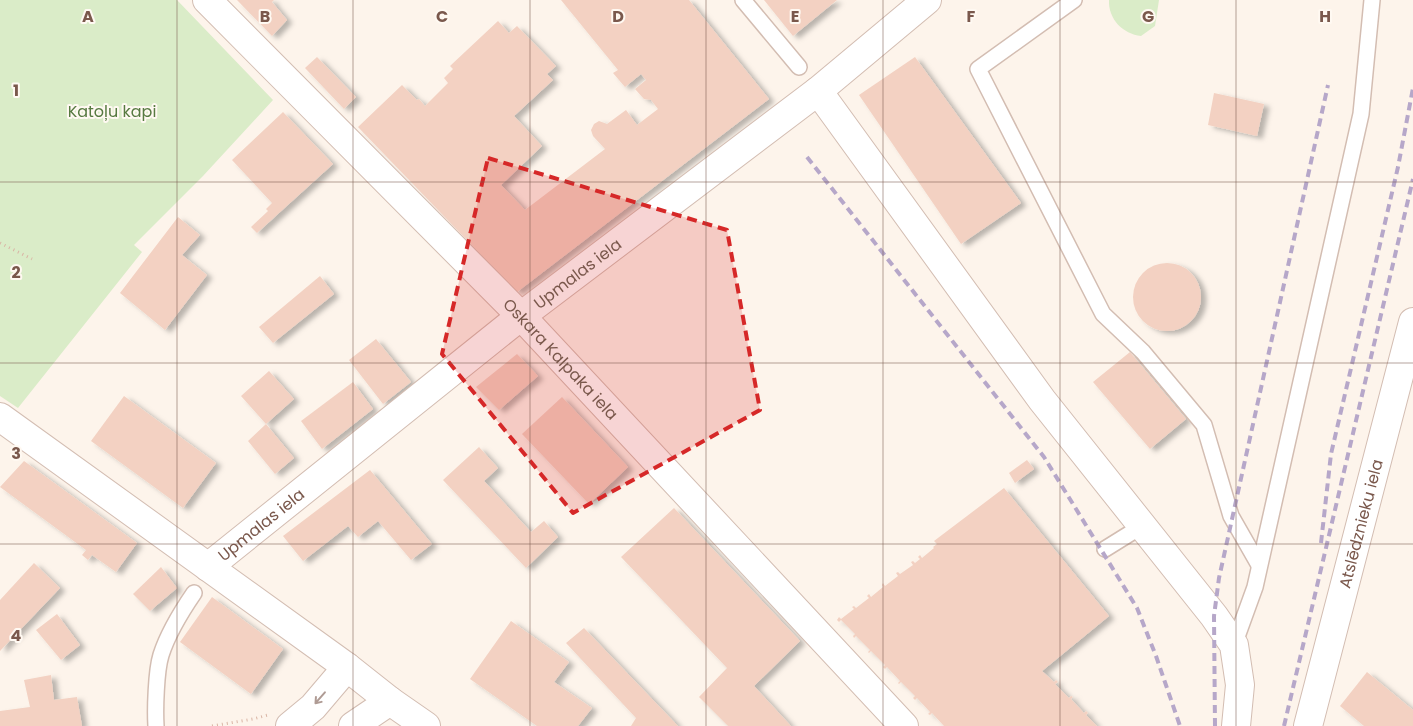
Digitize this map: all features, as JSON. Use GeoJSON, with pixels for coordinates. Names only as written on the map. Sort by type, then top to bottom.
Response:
{"type":"FeatureCollection","features":[{"type":"Feature","properties":{"kind":"street","name":"Oskara Kalpaka iela"},"geometry":{"type":"LineString","coordinates":[[206,0],[521,316],[904,726]]}},
{"type":"Feature","properties":{"kind":"street","name":"Upmalas iela"},"geometry":{"type":"LineString","coordinates":[[208,567],[521,316],[818,91],[927,0]]}},
{"type":"Feature","properties":{"kind":"street"},"geometry":{"type":"LineString","coordinates":[[818,91],[1042,400],[1214,616],[1234,645],[1240,685],[1236,726]]}},
{"type":"Feature","properties":{"kind":"street","name":"Atslēdznieku iela"},"geometry":{"type":"LineString","coordinates":[[1308,726],[1413,322]]}},
{"type":"Feature","properties":{"kind":"street"},"geometry":{"type":"LineString","coordinates":[[0,417],[348,667],[390,701],[426,726]]}},
{"type":"Feature","properties":{"kind":"street"},"geometry":{"type":"LineString","coordinates":[[282,719],[313,707],[348,667]]}},
{"type":"Feature","properties":{"kind":"street"},"geometry":{"type":"LineString","coordinates":[[353,726],[390,701]]}},
{"type":"Feature","properties":{"kind":"lane"},"geometry":{"type":"LineString","coordinates":[[743,0],[799,67]]}},
{"type":"Feature","properties":{"kind":"lane"},"geometry":{"type":"LineString","coordinates":[[1074,0],[978,69],[1102,314],[1143,352],[1204,425],[1231,516],[1259,565]]}},
{"type":"Feature","properties":{"kind":"lane"},"geometry":{"type":"LineString","coordinates":[[1234,645],[1255,588],[1361,114],[1372,0]]}},
{"type":"Feature","properties":{"kind":"lane"},"geometry":{"type":"LineString","coordinates":[[1105,549],[1142,526]]}},
{"type":"Feature","properties":{"kind":"lane"},"geometry":{"type":"LineString","coordinates":[[156,726],[155,712],[161,656],[179,614],[194,593]]}},
{"type":"Feature","properties":{"kind":"path"},"geometry":{"type":"LineString","coordinates":[[0,243],[32,259]]}},
{"type":"Feature","properties":{"kind":"path"},"geometry":{"type":"LineString","coordinates":[[212,726],[253,719],[282,719]]}},
{"type":"Feature","properties":{"kind":"highlighted area"},"geometry":{"type":"Polygon","coordinates":[[[488,158],[727,230],[760,410],[573,513],[442,354],[488,158]]]}},
{"type":"Feature","properties":{"kind":"green space","name":"Katoļu kapi"},"geometry":{"type":"Polygon","coordinates":[[[0,0],[177,0],[273,100],[203,176],[134,245],[142,252],[18,408],[0,396],[0,0]]]}},
{"type":"Feature","properties":{"kind":"green space"},"geometry":{"type":"Polygon","coordinates":[[[1109,0],[1159,0],[1155,26],[1141,36],[1128,32],[1114,19],[1109,7],[1109,0]]]}},
{"type":"Feature","properties":{"kind":"building"},"geometry":{"type":"Polygon","coordinates":[[[237,0],[274,0],[272,2],[287,20],[272,36],[237,0]]]}},
{"type":"Feature","properties":{"kind":"building"},"geometry":{"type":"Polygon","coordinates":[[[561,0],[689,0],[769,99],[517,292],[358,127],[402,85],[425,106],[448,83],[444,78],[453,69],[450,66],[498,21],[509,33],[517,26],[556,66],[547,74],[553,80],[514,116],[542,146],[501,185],[525,210],[605,149],[593,136],[591,130],[594,124],[599,121],[607,124],[626,110],[637,125],[658,109],[651,100],[644,99],[635,89],[646,80],[641,74],[625,87],[613,73],[618,70],[561,0]]]}},
{"type":"Feature","properties":{"kind":"building"},"geometry":{"type":"Polygon","coordinates":[[[764,0],[837,0],[793,36],[764,0]]]}},
{"type":"Feature","properties":{"kind":"building"},"geometry":{"type":"Polygon","coordinates":[[[317,57],[356,97],[344,109],[305,68],[317,57]]]}},
{"type":"Feature","properties":{"kind":"building"},"geometry":{"type":"Polygon","coordinates":[[[915,57],[1021,203],[961,244],[859,95],[915,57]]]}},
{"type":"Feature","properties":{"kind":"building"},"geometry":{"type":"Polygon","coordinates":[[[1214,93],[1264,104],[1257,136],[1208,125],[1214,93]]]}},
{"type":"Feature","properties":{"kind":"building"},"geometry":{"type":"Polygon","coordinates":[[[283,112],[333,164],[257,233],[251,227],[268,211],[266,209],[272,203],[232,160],[283,112]]]}},
{"type":"Feature","properties":{"kind":"building"},"geometry":{"type":"Polygon","coordinates":[[[178,217],[200,235],[182,255],[207,275],[165,330],[120,293],[178,217]]]}},
{"type":"Feature","properties":{"kind":"building"},"geometry":{"type":"Polygon","coordinates":[[[1160,263],[1174,263],[1186,268],[1196,278],[1201,290],[1201,304],[1196,316],[1186,326],[1174,331],[1160,331],[1148,326],[1138,316],[1133,304],[1133,290],[1138,278],[1148,268],[1160,263]]]}},
{"type":"Feature","properties":{"kind":"building"},"geometry":{"type":"Polygon","coordinates":[[[320,276],[334,294],[273,343],[259,327],[320,276]]]}},
{"type":"Feature","properties":{"kind":"building"},"geometry":{"type":"Polygon","coordinates":[[[376,339],[411,382],[383,404],[349,360],[376,339]]]}},
{"type":"Feature","properties":{"kind":"building"},"geometry":{"type":"Polygon","coordinates":[[[1130,352],[1186,419],[1150,449],[1093,382],[1130,352]]]}},
{"type":"Feature","properties":{"kind":"building"},"geometry":{"type":"Polygon","coordinates":[[[517,354],[538,376],[499,410],[476,387],[517,354]]]}},
{"type":"Feature","properties":{"kind":"building"},"geometry":{"type":"Polygon","coordinates":[[[269,371],[294,399],[266,424],[241,396],[269,371]]]}},
{"type":"Feature","properties":{"kind":"building"},"geometry":{"type":"Polygon","coordinates":[[[353,382],[373,409],[322,449],[301,421],[353,382]]]}},
{"type":"Feature","properties":{"kind":"building"},"geometry":{"type":"Polygon","coordinates":[[[124,396],[216,463],[183,508],[91,441],[124,396]]]}},
{"type":"Feature","properties":{"kind":"building"},"geometry":{"type":"Polygon","coordinates":[[[562,397],[628,467],[589,504],[522,434],[562,397]]]}},
{"type":"Feature","properties":{"kind":"building"},"geometry":{"type":"Polygon","coordinates":[[[266,424],[294,458],[275,474],[248,441],[266,424]]]}},
{"type":"Feature","properties":{"kind":"building"},"geometry":{"type":"Polygon","coordinates":[[[479,447],[498,468],[484,481],[531,532],[544,521],[558,537],[526,568],[443,480],[479,447]]]}},
{"type":"Feature","properties":{"kind":"building"},"geometry":{"type":"Polygon","coordinates":[[[1027,460],[1034,469],[1015,483],[1009,473],[1027,460]]]}},
{"type":"Feature","properties":{"kind":"building"},"geometry":{"type":"Polygon","coordinates":[[[24,461],[137,543],[116,572],[92,555],[88,560],[82,555],[86,550],[0,487],[24,461]]]}},
{"type":"Feature","properties":{"kind":"building"},"geometry":{"type":"Polygon","coordinates":[[[370,470],[432,544],[411,560],[378,521],[358,537],[348,526],[303,561],[283,536],[370,470]]]}},
{"type":"Feature","properties":{"kind":"building"},"geometry":{"type":"Polygon","coordinates":[[[1004,488],[1109,616],[1042,671],[1054,682],[1056,680],[1058,682],[1055,684],[1069,698],[1073,697],[1071,699],[1084,713],[1086,711],[1088,713],[1086,715],[1097,726],[944,726],[932,713],[928,714],[930,712],[917,698],[915,700],[913,698],[915,696],[901,682],[898,683],[900,681],[887,667],[885,669],[883,667],[885,665],[871,651],[868,652],[870,650],[856,636],[854,638],[855,634],[841,620],[839,622],[837,620],[854,609],[852,607],[856,608],[869,598],[867,596],[869,594],[871,597],[883,587],[883,583],[885,586],[898,576],[896,573],[900,574],[913,565],[911,562],[915,563],[920,559],[918,557],[920,555],[922,558],[937,544],[934,541],[1004,488]]]}},
{"type":"Feature","properties":{"kind":"building"},"geometry":{"type":"Polygon","coordinates":[[[674,508],[800,641],[754,686],[791,726],[728,726],[699,697],[727,668],[621,557],[674,508]]]}},
{"type":"Feature","properties":{"kind":"building"},"geometry":{"type":"Polygon","coordinates":[[[34,563],[60,588],[0,651],[0,600],[34,563]]]}},
{"type":"Feature","properties":{"kind":"building"},"geometry":{"type":"Polygon","coordinates":[[[161,567],[177,588],[150,611],[133,594],[161,567]]]}},
{"type":"Feature","properties":{"kind":"building"},"geometry":{"type":"Polygon","coordinates":[[[212,597],[283,649],[251,694],[180,642],[212,597]]]}},
{"type":"Feature","properties":{"kind":"building"},"geometry":{"type":"Polygon","coordinates":[[[57,614],[80,645],[61,660],[36,630],[57,614]]]}},
{"type":"Feature","properties":{"kind":"building"},"geometry":{"type":"Polygon","coordinates":[[[511,621],[569,662],[554,682],[592,708],[578,726],[537,726],[470,679],[511,621]]]}},
{"type":"Feature","properties":{"kind":"building"},"geometry":{"type":"Polygon","coordinates":[[[584,628],[678,726],[631,726],[636,718],[566,643],[584,628]]]}},
{"type":"Feature","properties":{"kind":"building"},"geometry":{"type":"Polygon","coordinates":[[[1367,672],[1413,710],[1413,726],[1364,726],[1340,706],[1367,672]]]}},
{"type":"Feature","properties":{"kind":"building"},"geometry":{"type":"Polygon","coordinates":[[[51,675],[54,700],[77,697],[82,726],[0,726],[0,711],[30,707],[24,680],[51,675]]]}},
{"type":"Feature","properties":{"kind":"railway"},"geometry":{"type":"LineString","coordinates":[[1215,726],[1214,616],[1219,578],[1328,85]]}},
{"type":"Feature","properties":{"kind":"railway"},"geometry":{"type":"LineString","coordinates":[[1321,543],[1331,454],[1398,167],[1413,88]]}},
{"type":"Feature","properties":{"kind":"railway"},"geometry":{"type":"LineString","coordinates":[[807,157],[1044,457],[1137,608],[1180,726]]}},
{"type":"Feature","properties":{"kind":"railway"},"geometry":{"type":"LineString","coordinates":[[1284,726],[1413,179]]}}]}
